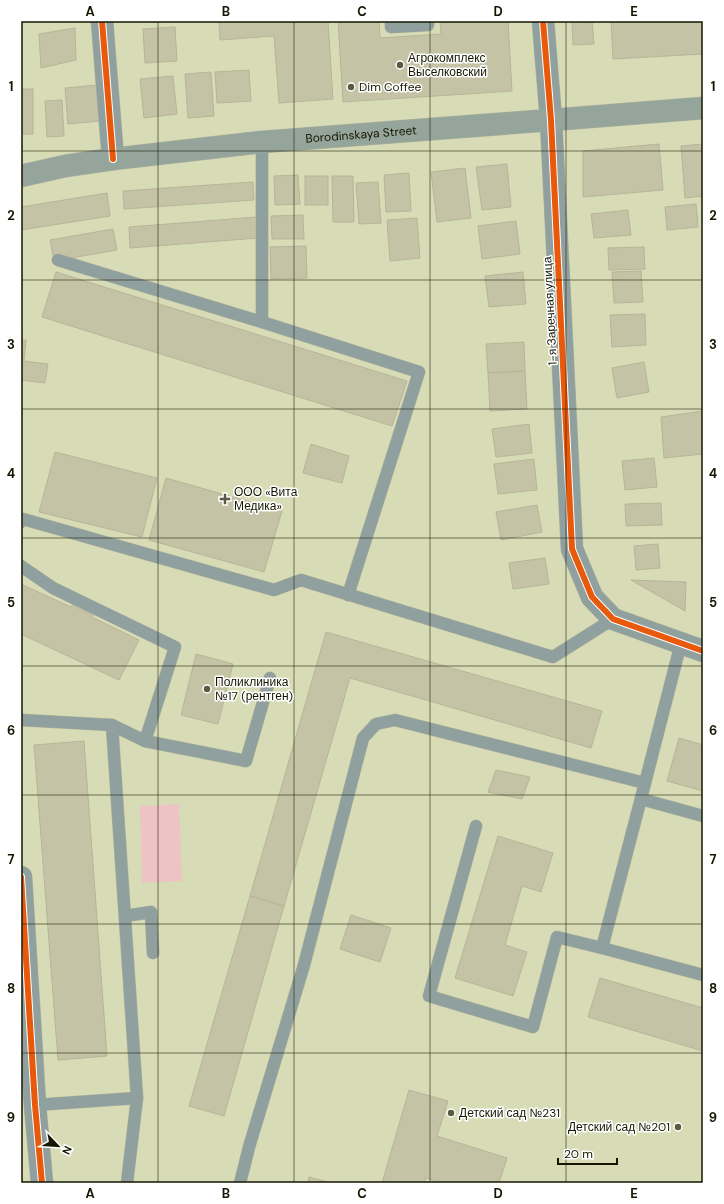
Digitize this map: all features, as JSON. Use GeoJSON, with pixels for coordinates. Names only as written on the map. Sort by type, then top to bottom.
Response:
{"type":"FeatureCollection","features":[{"type":"Feature","properties":{"kind":"main road","name":"Borodinskaya Street"},"geometry":{"type":"LineString","coordinates":[[21,176],[65,166],[113,158],[262,142],[703,108]]}},
{"type":"Feature","properties":{"kind":"street"},"geometry":{"type":"LineString","coordinates":[[102,21],[113,158]]}},
{"type":"Feature","properties":{"kind":"street","name":"1-я Заречная улица"},"geometry":{"type":"LineString","coordinates":[[543,21],[551,120],[572,549],[592,597],[613,619]]}},
{"type":"Feature","properties":{"kind":"street"},"geometry":{"type":"LineString","coordinates":[[613,619],[703,650]]}},
{"type":"Feature","properties":{"kind":"street"},"geometry":{"type":"LineString","coordinates":[[21,878],[35,1105],[42,1183]]}},
{"type":"Feature","properties":{"kind":"lane"},"geometry":{"type":"LineString","coordinates":[[391,21],[391,27],[428,25],[428,21]]}},
{"type":"Feature","properties":{"kind":"lane"},"geometry":{"type":"LineString","coordinates":[[262,142],[262,322]]}},
{"type":"Feature","properties":{"kind":"lane"},"geometry":{"type":"LineString","coordinates":[[58,260],[262,322],[419,372],[348,594]]}},
{"type":"Feature","properties":{"kind":"lane"},"geometry":{"type":"LineString","coordinates":[[21,522],[23,519],[274,590],[301,580],[553,657],[613,619]]}},
{"type":"Feature","properties":{"kind":"lane"},"geometry":{"type":"LineString","coordinates":[[21,566],[53,588],[175,646],[145,741]]}},
{"type":"Feature","properties":{"kind":"lane"},"geometry":{"type":"LineString","coordinates":[[602,948],[681,643]]}},
{"type":"Feature","properties":{"kind":"lane"},"geometry":{"type":"LineString","coordinates":[[21,720],[112,725],[145,741],[246,761],[270,678]]}},
{"type":"Feature","properties":{"kind":"lane"},"geometry":{"type":"LineString","coordinates":[[240,1183],[249,1147],[304,965],[363,738],[376,724],[395,720],[645,783]]}},
{"type":"Feature","properties":{"kind":"lane"},"geometry":{"type":"LineString","coordinates":[[112,725],[137,1098],[127,1183]]}},
{"type":"Feature","properties":{"kind":"lane"},"geometry":{"type":"LineString","coordinates":[[641,799],[703,816]]}},
{"type":"Feature","properties":{"kind":"lane"},"geometry":{"type":"LineString","coordinates":[[476,826],[429,996],[533,1026],[557,937],[703,975]]}},
{"type":"Feature","properties":{"kind":"lane"},"geometry":{"type":"LineString","coordinates":[[125,916],[151,912],[153,953]]}},
{"type":"Feature","properties":{"kind":"lane"},"geometry":{"type":"LineString","coordinates":[[35,1105],[137,1098]]}},
{"type":"Feature","properties":{"kind":"shaded area"},"geometry":{"type":"Polygon","coordinates":[[[179,804],[182,881],[142,883],[140,806],[179,804]]]}},
{"type":"Feature","properties":{"kind":"building"},"geometry":{"type":"Polygon","coordinates":[[[219,21],[328,21],[333,99],[279,103],[274,36],[220,40],[219,21]]]}},
{"type":"Feature","properties":{"kind":"building"},"geometry":{"type":"Polygon","coordinates":[[[338,21],[379,21],[380,38],[441,34],[440,21],[508,21],[512,91],[343,102],[338,21]]]}},
{"type":"Feature","properties":{"kind":"building"},"geometry":{"type":"Polygon","coordinates":[[[572,21],[592,21],[594,44],[573,45],[572,21]]]}},
{"type":"Feature","properties":{"kind":"building"},"geometry":{"type":"Polygon","coordinates":[[[611,21],[703,21],[703,54],[613,59],[611,21]]]}},
{"type":"Feature","properties":{"kind":"building"},"geometry":{"type":"Polygon","coordinates":[[[175,27],[177,61],[145,63],[143,29],[175,27]]]}},
{"type":"Feature","properties":{"kind":"building"},"geometry":{"type":"Polygon","coordinates":[[[75,28],[76,60],[41,68],[39,34],[75,28]]]}},
{"type":"Feature","properties":{"kind":"building"},"geometry":{"type":"Polygon","coordinates":[[[249,70],[251,101],[217,103],[215,72],[249,70]]]}},
{"type":"Feature","properties":{"kind":"building"},"geometry":{"type":"Polygon","coordinates":[[[211,72],[214,116],[188,118],[185,74],[211,72]]]}},
{"type":"Feature","properties":{"kind":"building"},"geometry":{"type":"Polygon","coordinates":[[[173,76],[177,114],[144,118],[140,79],[173,76]]]}},
{"type":"Feature","properties":{"kind":"building"},"geometry":{"type":"Polygon","coordinates":[[[97,85],[100,121],[68,124],[65,88],[97,85]]]}},
{"type":"Feature","properties":{"kind":"building"},"geometry":{"type":"Polygon","coordinates":[[[21,89],[33,89],[33,134],[21,134],[21,89]]]}},
{"type":"Feature","properties":{"kind":"building"},"geometry":{"type":"Polygon","coordinates":[[[62,100],[64,136],[47,137],[45,101],[62,100]]]}},
{"type":"Feature","properties":{"kind":"building"},"geometry":{"type":"Polygon","coordinates":[[[659,144],[663,190],[583,197],[583,151],[659,144]]]}},
{"type":"Feature","properties":{"kind":"building"},"geometry":{"type":"Polygon","coordinates":[[[703,144],[703,196],[685,198],[681,146],[703,144]]]}},
{"type":"Feature","properties":{"kind":"building"},"geometry":{"type":"Polygon","coordinates":[[[507,164],[511,207],[482,210],[476,167],[507,164]]]}},
{"type":"Feature","properties":{"kind":"building"},"geometry":{"type":"Polygon","coordinates":[[[465,168],[471,218],[437,222],[431,172],[465,168]]]}},
{"type":"Feature","properties":{"kind":"building"},"geometry":{"type":"Polygon","coordinates":[[[409,173],[411,211],[386,212],[384,175],[409,173]]]}},
{"type":"Feature","properties":{"kind":"building"},"geometry":{"type":"Polygon","coordinates":[[[298,175],[300,204],[275,205],[274,176],[298,175]]]}},
{"type":"Feature","properties":{"kind":"building"},"geometry":{"type":"Polygon","coordinates":[[[305,176],[328,176],[328,205],[305,205],[305,176]]]}},
{"type":"Feature","properties":{"kind":"building"},"geometry":{"type":"Polygon","coordinates":[[[332,176],[353,176],[354,222],[333,222],[332,176]]]}},
{"type":"Feature","properties":{"kind":"building"},"geometry":{"type":"Polygon","coordinates":[[[253,182],[254,200],[124,209],[123,191],[253,182]]]}},
{"type":"Feature","properties":{"kind":"building"},"geometry":{"type":"Polygon","coordinates":[[[378,182],[381,223],[359,224],[356,183],[378,182]]]}},
{"type":"Feature","properties":{"kind":"building"},"geometry":{"type":"Polygon","coordinates":[[[107,193],[110,216],[21,230],[21,207],[107,193]]]}},
{"type":"Feature","properties":{"kind":"building"},"geometry":{"type":"Polygon","coordinates":[[[696,204],[698,227],[667,230],[665,207],[696,204]]]}},
{"type":"Feature","properties":{"kind":"building"},"geometry":{"type":"Polygon","coordinates":[[[628,210],[631,235],[594,238],[591,214],[628,210]]]}},
{"type":"Feature","properties":{"kind":"building"},"geometry":{"type":"Polygon","coordinates":[[[303,215],[304,239],[272,239],[271,216],[303,215]]]}},
{"type":"Feature","properties":{"kind":"building"},"geometry":{"type":"Polygon","coordinates":[[[257,217],[258,238],[130,248],[129,227],[257,217]]]}},
{"type":"Feature","properties":{"kind":"building"},"geometry":{"type":"Polygon","coordinates":[[[417,218],[420,258],[390,261],[387,220],[417,218]]]}},
{"type":"Feature","properties":{"kind":"building"},"geometry":{"type":"Polygon","coordinates":[[[516,221],[520,254],[482,259],[478,226],[516,221]]]}},
{"type":"Feature","properties":{"kind":"building"},"geometry":{"type":"Polygon","coordinates":[[[113,229],[117,250],[54,261],[50,240],[113,229]]]}},
{"type":"Feature","properties":{"kind":"building"},"geometry":{"type":"Polygon","coordinates":[[[306,246],[307,278],[271,279],[270,247],[306,246]]]}},
{"type":"Feature","properties":{"kind":"building"},"geometry":{"type":"Polygon","coordinates":[[[644,247],[645,269],[609,270],[608,248],[644,247]]]}},
{"type":"Feature","properties":{"kind":"building"},"geometry":{"type":"Polygon","coordinates":[[[641,271],[643,302],[614,303],[612,272],[641,271]]]}},
{"type":"Feature","properties":{"kind":"building"},"geometry":{"type":"Polygon","coordinates":[[[56,272],[407,381],[392,426],[42,317],[56,272]]]}},
{"type":"Feature","properties":{"kind":"building"},"geometry":{"type":"Polygon","coordinates":[[[523,272],[526,304],[489,307],[485,276],[523,272]]]}},
{"type":"Feature","properties":{"kind":"building"},"geometry":{"type":"Polygon","coordinates":[[[645,314],[646,345],[612,347],[610,315],[645,314]]]}},
{"type":"Feature","properties":{"kind":"building"},"geometry":{"type":"Polygon","coordinates":[[[21,340],[26,340],[24,361],[48,364],[45,383],[21,380],[21,340]]]}},
{"type":"Feature","properties":{"kind":"building"},"geometry":{"type":"Polygon","coordinates":[[[524,342],[525,371],[488,373],[486,344],[524,342]]]}},
{"type":"Feature","properties":{"kind":"building"},"geometry":{"type":"Polygon","coordinates":[[[644,362],[649,392],[617,398],[612,368],[644,362]]]}},
{"type":"Feature","properties":{"kind":"building"},"geometry":{"type":"Polygon","coordinates":[[[525,371],[527,409],[490,411],[488,373],[525,371]]]}},
{"type":"Feature","properties":{"kind":"building"},"geometry":{"type":"Polygon","coordinates":[[[703,411],[703,454],[664,458],[661,417],[703,411]]]}},
{"type":"Feature","properties":{"kind":"building"},"geometry":{"type":"Polygon","coordinates":[[[529,424],[532,453],[496,457],[492,429],[529,424]]]}},
{"type":"Feature","properties":{"kind":"building"},"geometry":{"type":"Polygon","coordinates":[[[311,444],[349,456],[342,483],[303,473],[311,444]]]}},
{"type":"Feature","properties":{"kind":"building"},"geometry":{"type":"Polygon","coordinates":[[[55,452],[157,478],[142,537],[39,512],[55,452]]]}},
{"type":"Feature","properties":{"kind":"building"},"geometry":{"type":"Polygon","coordinates":[[[654,458],[657,487],[625,490],[622,461],[654,458]]]}},
{"type":"Feature","properties":{"kind":"building"},"geometry":{"type":"Polygon","coordinates":[[[534,459],[537,490],[498,494],[494,464],[534,459]]]}},
{"type":"Feature","properties":{"kind":"building"},"geometry":{"type":"Polygon","coordinates":[[[166,478],[282,511],[264,572],[149,540],[166,478]]]}},
{"type":"Feature","properties":{"kind":"building"},"geometry":{"type":"Polygon","coordinates":[[[661,503],[662,525],[626,526],[625,504],[661,503]]]}},
{"type":"Feature","properties":{"kind":"building"},"geometry":{"type":"Polygon","coordinates":[[[537,505],[542,532],[501,540],[496,512],[537,505]]]}},
{"type":"Feature","properties":{"kind":"building"},"geometry":{"type":"Polygon","coordinates":[[[658,544],[660,568],[636,570],[634,546],[658,544]]]}},
{"type":"Feature","properties":{"kind":"building"},"geometry":{"type":"Polygon","coordinates":[[[545,558],[549,584],[513,589],[509,563],[545,558]]]}},
{"type":"Feature","properties":{"kind":"building"},"geometry":{"type":"Polygon","coordinates":[[[631,580],[686,582],[685,611],[631,580]]]}},
{"type":"Feature","properties":{"kind":"building"},"geometry":{"type":"Polygon","coordinates":[[[23,585],[71,607],[72,605],[93,615],[92,617],[139,640],[119,680],[21,634],[21,589],[23,585]]]}},
{"type":"Feature","properties":{"kind":"building"},"geometry":{"type":"Polygon","coordinates":[[[326,632],[602,711],[591,748],[350,678],[284,906],[250,896],[326,632]]]}},
{"type":"Feature","properties":{"kind":"building","name":"Поликлиника №17 (рентген)"},"geometry":{"type":"Polygon","coordinates":[[[196,654],[233,664],[218,724],[181,715],[196,654]]]}},
{"type":"Feature","properties":{"kind":"building"},"geometry":{"type":"Polygon","coordinates":[[[679,738],[703,745],[703,791],[667,781],[679,738]]]}},
{"type":"Feature","properties":{"kind":"building"},"geometry":{"type":"Polygon","coordinates":[[[84,741],[107,1056],[58,1060],[34,745],[84,741]]]}},
{"type":"Feature","properties":{"kind":"building"},"geometry":{"type":"Polygon","coordinates":[[[496,770],[530,777],[522,799],[488,792],[496,770]]]}},
{"type":"Feature","properties":{"kind":"building"},"geometry":{"type":"Polygon","coordinates":[[[498,836],[553,853],[541,892],[522,886],[505,945],[527,952],[513,996],[455,978],[498,836]]]}},
{"type":"Feature","properties":{"kind":"building"},"geometry":{"type":"Polygon","coordinates":[[[250,896],[284,906],[224,1116],[189,1106],[250,896]]]}},
{"type":"Feature","properties":{"kind":"building"},"geometry":{"type":"Polygon","coordinates":[[[351,915],[391,928],[380,962],[340,949],[351,915]]]}},
{"type":"Feature","properties":{"kind":"building"},"geometry":{"type":"Polygon","coordinates":[[[600,978],[703,1008],[703,1051],[588,1017],[600,978]]]}},
{"type":"Feature","properties":{"kind":"building"},"geometry":{"type":"Polygon","coordinates":[[[409,1090],[448,1101],[437,1136],[507,1158],[499,1183],[441,1183],[426,1178],[424,1183],[382,1183],[409,1090]]]}},
{"type":"Feature","properties":{"kind":"building"},"geometry":{"type":"Polygon","coordinates":[[[309,1177],[331,1183],[308,1183],[309,1177]]]}},
{"type":"Feature","properties":{"kind":"cycle path"},"geometry":{"type":"LineString","coordinates":[[102,21],[113,159]]}},
{"type":"Feature","properties":{"kind":"cycle path"},"geometry":{"type":"LineString","coordinates":[[543,21],[551,120],[572,549],[592,597],[613,619],[703,651]]}},
{"type":"Feature","properties":{"kind":"cycle path"},"geometry":{"type":"LineString","coordinates":[[21,877],[35,1105],[42,1183]]}},
{"type":"Feature","properties":{"kind":"place","name":"Агрокомплекс Выселковский"},"geometry":{"type":"Point","coordinates":[400,65]}},
{"type":"Feature","properties":{"kind":"place","name":"Dim Coffee"},"geometry":{"type":"Point","coordinates":[351,87]}},
{"type":"Feature","properties":{"kind":"place","name":"ООО «Вита Медика»"},"geometry":{"type":"Point","coordinates":[225,499]}},
{"type":"Feature","properties":{"kind":"place","name":"Поликлиника №17 (рентген)"},"geometry":{"type":"Point","coordinates":[207,689]}},
{"type":"Feature","properties":{"kind":"place","name":"Детский сад №231"},"geometry":{"type":"Point","coordinates":[451,1113]}},
{"type":"Feature","properties":{"kind":"place","name":"Детский сад №201"},"geometry":{"type":"Point","coordinates":[678,1127]}}]}
